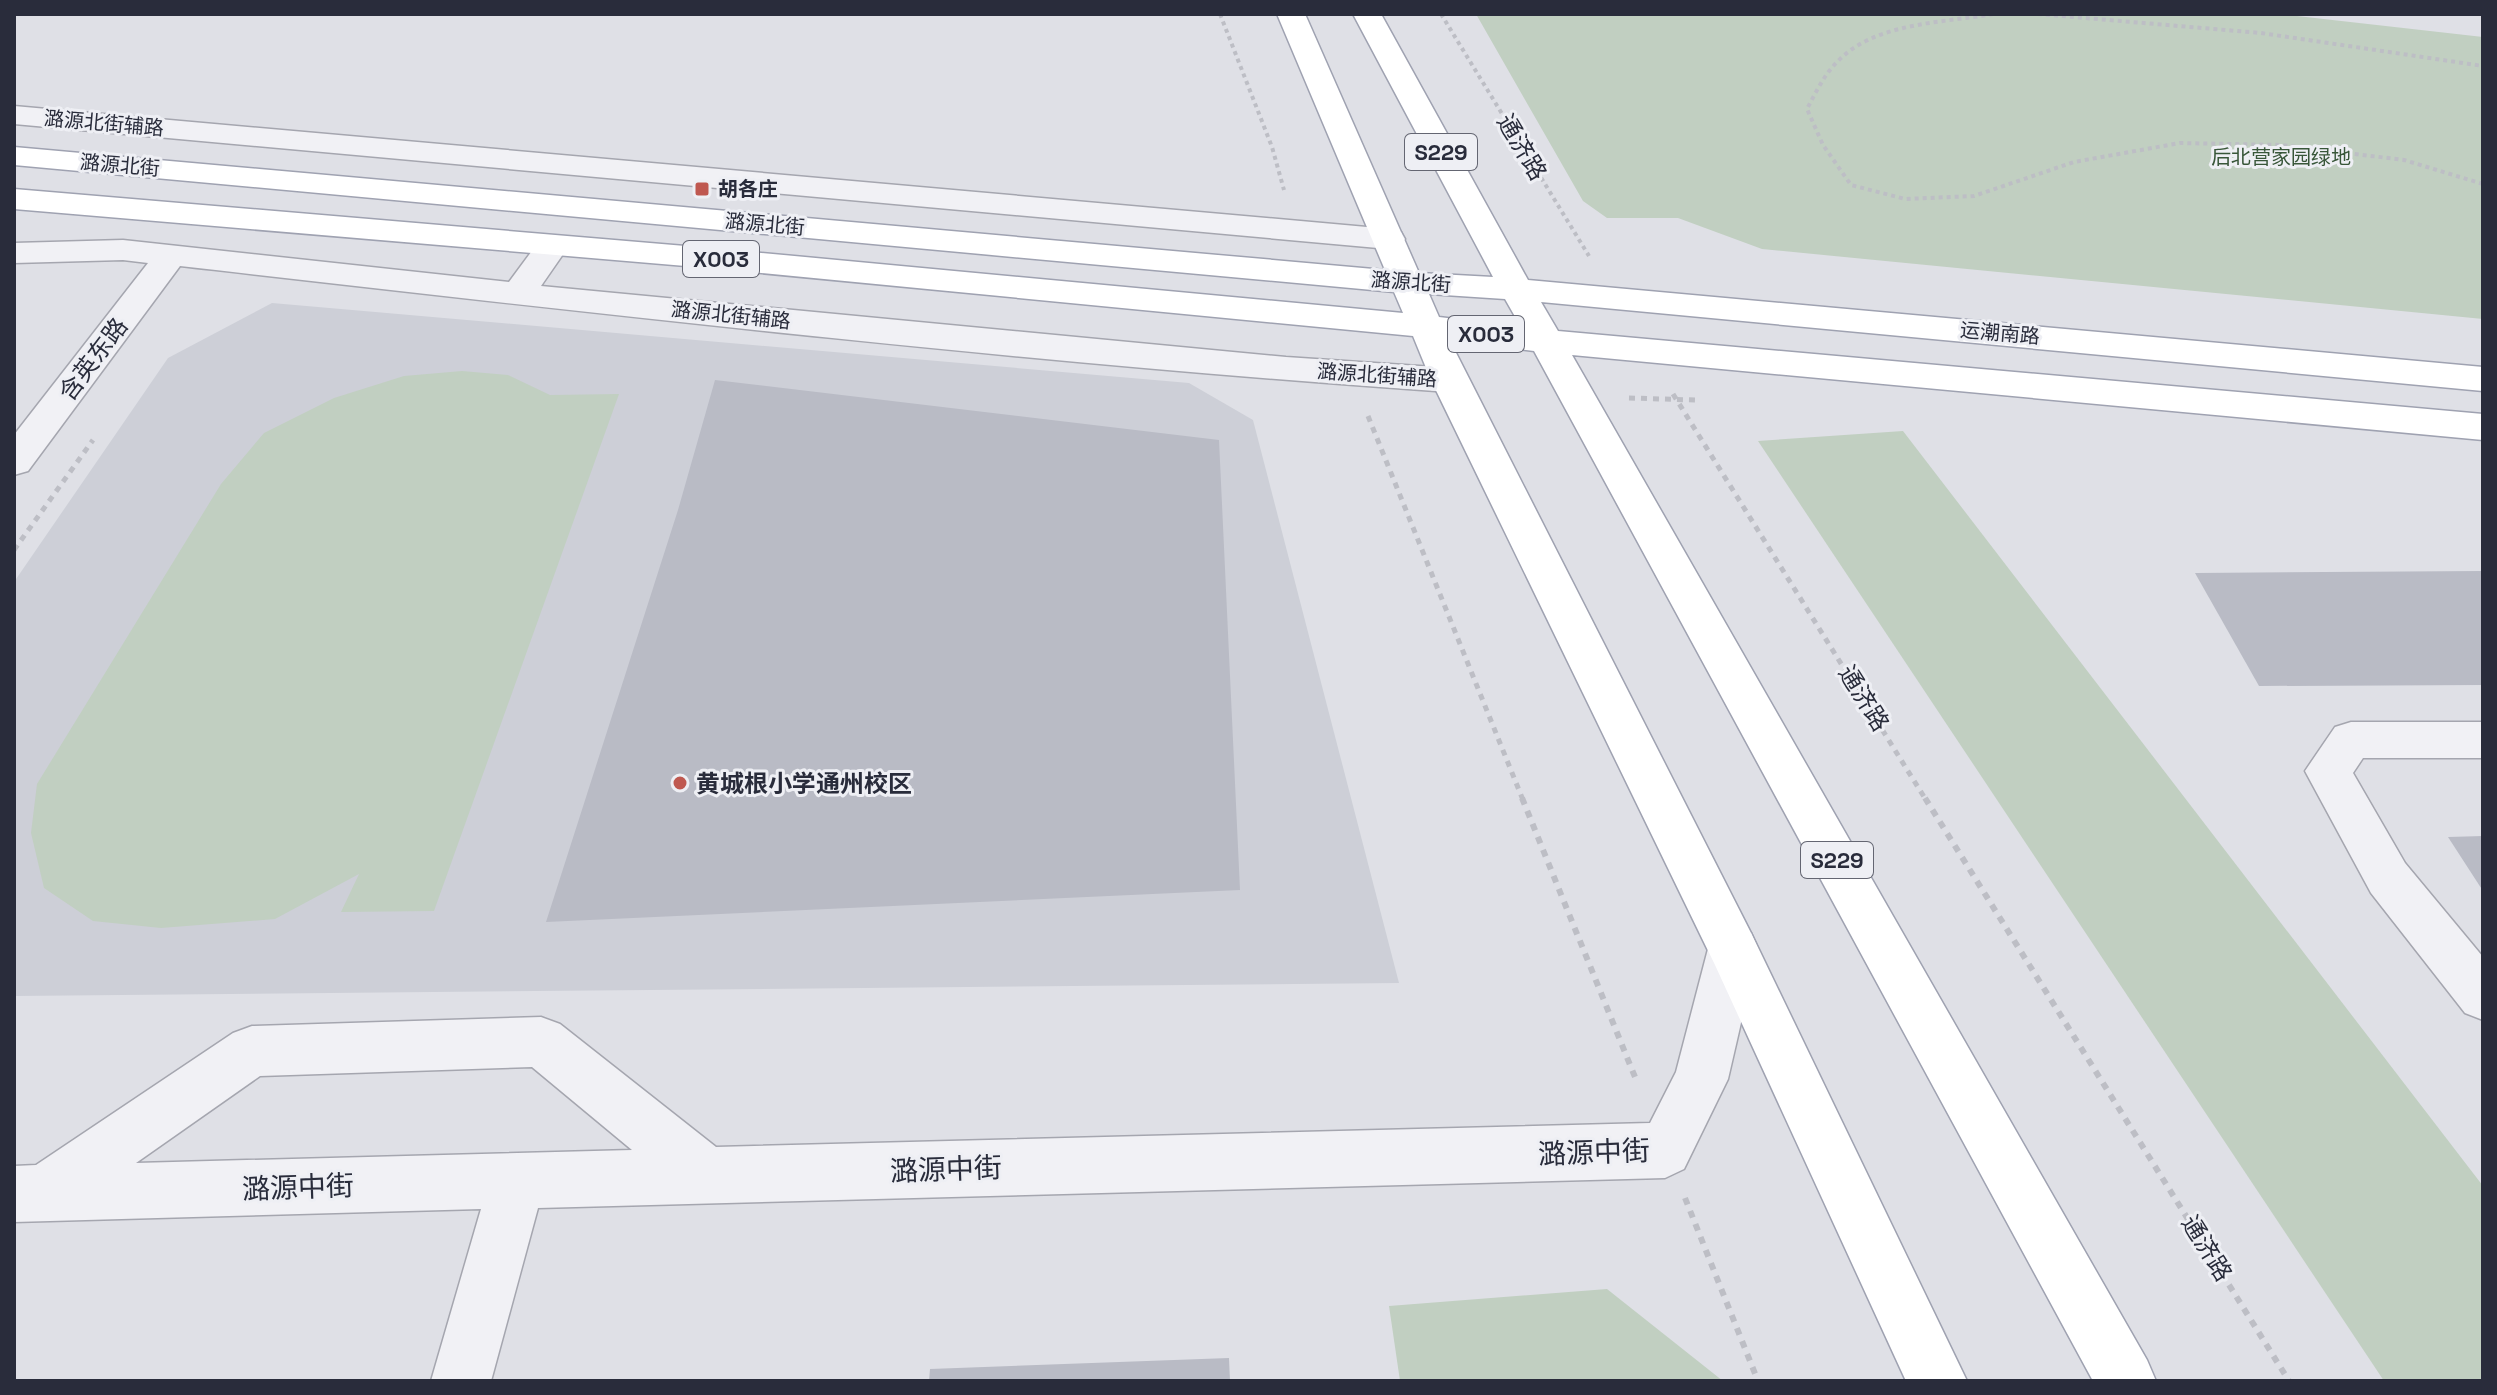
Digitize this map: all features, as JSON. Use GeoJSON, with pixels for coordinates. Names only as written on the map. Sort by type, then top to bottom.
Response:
{"type":"FeatureCollection","features":[{"type":"Feature","properties":{"kind":"main road"},"geometry":{"type":"LineString","coordinates":[[1291,14],[1449,380],[1733,949],[1937,1381]]}},
{"type":"Feature","properties":{"kind":"main road","name":"S229"},"geometry":{"type":"LineString","coordinates":[[1367,14],[2126,1381]]}},
{"type":"Feature","properties":{"kind":"main road","name":"潞源北街"},"geometry":{"type":"LineString","coordinates":[[14,156],[1408,283],[1517,289]]}},
{"type":"Feature","properties":{"kind":"main road","name":"潞源北街"},"geometry":{"type":"LineString","coordinates":[[14,199],[552,247],[724,259],[1426,327]]}},
{"type":"Feature","properties":{"kind":"main road","name":"运潮南路"},"geometry":{"type":"LineString","coordinates":[[1517,289],[2483,379]]}},
{"type":"Feature","properties":{"kind":"main road","name":"X003"},"geometry":{"type":"LineString","coordinates":[[1426,327],[1546,341]]}},
{"type":"Feature","properties":{"kind":"main road"},"geometry":{"type":"LineString","coordinates":[[1546,341],[2483,427]]}},
{"type":"Feature","properties":{"kind":"street","name":"潞源北街辅路"},"geometry":{"type":"LineString","coordinates":[[14,115],[1389,239]]}},
{"type":"Feature","properties":{"kind":"street"},"geometry":{"type":"LineString","coordinates":[[518,294],[552,247]]}},
{"type":"Feature","properties":{"kind":"street","name":"潞源北街辅路"},"geometry":{"type":"LineString","coordinates":[[14,253],[123,250],[518,294],[1351,375],[1449,380]]}},
{"type":"Feature","properties":{"kind":"street","name":"含英东路"},"geometry":{"type":"LineString","coordinates":[[14,462],[171,255]]}},
{"type":"Feature","properties":{"kind":"street"},"geometry":{"type":"LineString","coordinates":[[2483,740],[2351,740],[2328,771],[2388,878],[2483,996]]}},
{"type":"Feature","properties":{"kind":"street","name":"潞源中街"},"geometry":{"type":"LineString","coordinates":[[28,1194],[1665,1150],[1701,1079],[1733,949]]}},
{"type":"Feature","properties":{"kind":"street"},"geometry":{"type":"LineString","coordinates":[[28,1194],[252,1051],[541,1042],[708,1176]]}},
{"type":"Feature","properties":{"kind":"street"},"geometry":{"type":"LineString","coordinates":[[461,1381],[518,1180]]}},
{"type":"Feature","properties":{"kind":"path"},"geometry":{"type":"LineString","coordinates":[[1220,14],[1272,147],[1295,230]]}},
{"type":"Feature","properties":{"kind":"path","name":"通济路"},"geometry":{"type":"LineString","coordinates":[[1441,14],[1613,296]]}},
{"type":"Feature","properties":{"kind":"path"},"geometry":{"type":"LineString","coordinates":[[1993,14],[1888,34],[1847,53],[1822,81],[1807,109],[1823,145],[1851,185],[1905,199],[1974,196],[2074,162],[2180,143],[2282,145],[2404,160],[2483,184]]}},
{"type":"Feature","properties":{"kind":"path"},"geometry":{"type":"LineString","coordinates":[[2038,14],[2130,18],[2304,38],[2483,66]]}},
{"type":"Feature","properties":{"kind":"path","name":"通济路"},"geometry":{"type":"LineString","coordinates":[[1645,348],[2289,1381]]}},
{"type":"Feature","properties":{"kind":"path"},"geometry":{"type":"LineString","coordinates":[[1351,375],[1758,1381]]}},
{"type":"Feature","properties":{"kind":"shaded area","name":"黄城根小学通州校区"},"geometry":{"type":"Polygon","coordinates":[[[272,303],[1189,383],[1253,420],[1399,983],[14,996],[14,582],[168,358],[272,303]]]}},
{"type":"Feature","properties":{"kind":"green space","name":"后北营家园绿地"},"geometry":{"type":"Polygon","coordinates":[[[1476,14],[2279,14],[2483,37],[2483,319],[1762,249],[1678,218],[1607,218],[1583,201],[1476,14]]]}},
{"type":"Feature","properties":{"kind":"green space"},"geometry":{"type":"Polygon","coordinates":[[[462,371],[508,375],[550,395],[619,394],[434,911],[341,912],[359,874],[275,919],[161,928],[93,921],[44,888],[31,833],[37,784],[221,484],[264,433],[334,398],[404,376],[462,371]]]}},
{"type":"Feature","properties":{"kind":"green space"},"geometry":{"type":"Polygon","coordinates":[[[1903,431],[2483,1186],[2483,1381],[2384,1381],[1758,441],[1903,431]]]}},
{"type":"Feature","properties":{"kind":"green space"},"geometry":{"type":"Polygon","coordinates":[[[1607,1289],[1723,1381],[1400,1381],[1389,1306],[1607,1289]]]}},
{"type":"Feature","properties":{"kind":"building"},"geometry":{"type":"Polygon","coordinates":[[[715,380],[1219,440],[1240,890],[546,922],[678,510],[715,380]]]}},
{"type":"Feature","properties":{"kind":"building"},"geometry":{"type":"Polygon","coordinates":[[[2483,571],[2483,685],[2259,686],[2195,573],[2483,571]]]}},
{"type":"Feature","properties":{"kind":"building"},"geometry":{"type":"Polygon","coordinates":[[[2483,836],[2483,891],[2448,837],[2483,836]]]}},
{"type":"Feature","properties":{"kind":"building"},"geometry":{"type":"Polygon","coordinates":[[[1229,1358],[1230,1381],[929,1381],[930,1369],[1229,1358]]]}},
{"type":"Feature","properties":{"kind":"place","name":"胡各庄"},"geometry":{"type":"Point","coordinates":[702,189]}},
{"type":"Feature","properties":{"kind":"place","name":"黄城根小学通州校区"},"geometry":{"type":"Point","coordinates":[680,783]}}]}
